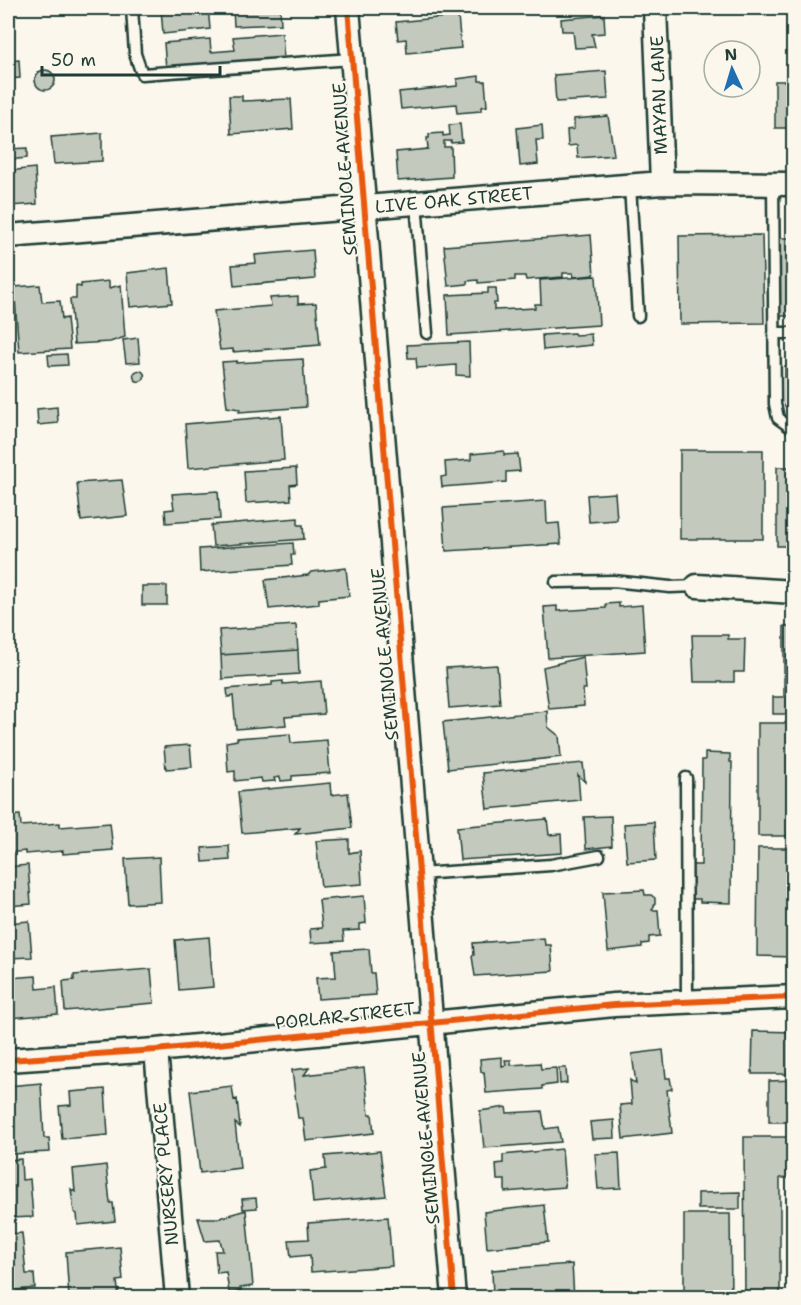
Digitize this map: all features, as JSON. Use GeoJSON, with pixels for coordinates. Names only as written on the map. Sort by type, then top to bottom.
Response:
{"type":"FeatureCollection","features":[{"type":"Feature","properties":{"kind":"street","name":"SEMINOLE AVENUE"},"geometry":{"type":"LineString","coordinates":[[348,8],[454,1298]]}},
{"type":"Feature","properties":{"kind":"street","name":"MAYAN LANE"},"geometry":{"type":"LineString","coordinates":[[655,8],[663,183]]}},
{"type":"Feature","properties":{"kind":"street","name":"LIVE OAK STREET"},"geometry":{"type":"LineString","coordinates":[[8,236],[663,183],[783,184]]}},
{"type":"Feature","properties":{"kind":"street"},"geometry":{"type":"LineString","coordinates":[[697,586],[794,592]]}},
{"type":"Feature","properties":{"kind":"street","name":"POPLAR STREET"},"geometry":{"type":"LineString","coordinates":[[8,1060],[156,1050],[614,1005],[794,997]]}},
{"type":"Feature","properties":{"kind":"street","name":"NURSERY PLACE"},"geometry":{"type":"LineString","coordinates":[[156,1050],[177,1298]]}},
{"type":"Feature","properties":{"kind":"lane"},"geometry":{"type":"LineString","coordinates":[[132,8],[135,54],[141,74],[352,59]]}},
{"type":"Feature","properties":{"kind":"lane"},"geometry":{"type":"LineString","coordinates":[[783,184],[774,333],[775,404],[778,418],[789,426],[794,426]]}},
{"type":"Feature","properties":{"kind":"lane"},"geometry":{"type":"LineString","coordinates":[[630,186],[638,315]]}},
{"type":"Feature","properties":{"kind":"lane"},"geometry":{"type":"LineString","coordinates":[[416,203],[427,333]]}},
{"type":"Feature","properties":{"kind":"lane"},"geometry":{"type":"LineString","coordinates":[[774,333],[794,333]]}},
{"type":"Feature","properties":{"kind":"lane"},"geometry":{"type":"LineString","coordinates":[[556,582],[613,581],[670,587],[697,586]]}},
{"type":"Feature","properties":{"kind":"lane"},"geometry":{"type":"LineString","coordinates":[[686,778],[687,1001]]}},
{"type":"Feature","properties":{"kind":"lane"},"geometry":{"type":"LineString","coordinates":[[418,874],[551,865],[599,856]]}},
{"type":"Feature","properties":{"kind":"building"},"geometry":{"type":"Polygon","coordinates":[[[161,8],[208,8],[210,29],[163,34],[161,8]]]}},
{"type":"Feature","properties":{"kind":"building"},"geometry":{"type":"Polygon","coordinates":[[[233,8],[280,8],[281,24],[234,26],[233,8]]]}},
{"type":"Feature","properties":{"kind":"building"},"geometry":{"type":"Polygon","coordinates":[[[794,8],[794,10],[726,9],[794,8]]]}},
{"type":"Feature","properties":{"kind":"building"},"geometry":{"type":"Polygon","coordinates":[[[604,15],[605,33],[592,34],[595,47],[575,48],[573,31],[562,31],[561,19],[604,15]]]}},
{"type":"Feature","properties":{"kind":"building"},"geometry":{"type":"Polygon","coordinates":[[[458,16],[461,48],[407,53],[406,39],[398,40],[396,22],[458,16]]]}},
{"type":"Feature","properties":{"kind":"building"},"geometry":{"type":"Polygon","coordinates":[[[282,33],[284,61],[166,69],[164,43],[210,39],[211,52],[235,50],[233,37],[282,33]]]}},
{"type":"Feature","properties":{"kind":"building"},"geometry":{"type":"Polygon","coordinates":[[[19,60],[20,78],[8,79],[8,61],[19,60]]]}},
{"type":"Feature","properties":{"kind":"building"},"geometry":{"type":"Polygon","coordinates":[[[41,70],[49,70],[55,76],[55,84],[49,90],[41,90],[35,84],[35,76],[41,70]]]}},
{"type":"Feature","properties":{"kind":"building"},"geometry":{"type":"Polygon","coordinates":[[[606,71],[608,99],[556,102],[554,75],[606,71]]]}},
{"type":"Feature","properties":{"kind":"building"},"geometry":{"type":"Polygon","coordinates":[[[479,76],[479,81],[485,81],[487,106],[481,107],[481,111],[457,113],[456,104],[401,109],[399,92],[457,86],[457,79],[479,76]]]}},
{"type":"Feature","properties":{"kind":"building"},"geometry":{"type":"Polygon","coordinates":[[[775,81],[794,81],[794,128],[775,128],[775,81]]]}},
{"type":"Feature","properties":{"kind":"building"},"geometry":{"type":"Polygon","coordinates":[[[229,96],[242,96],[242,101],[291,99],[293,129],[231,134],[229,96]]]}},
{"type":"Feature","properties":{"kind":"building"},"geometry":{"type":"Polygon","coordinates":[[[608,116],[614,155],[578,158],[577,145],[568,146],[567,130],[574,129],[574,119],[608,116]]]}},
{"type":"Feature","properties":{"kind":"building"},"geometry":{"type":"Polygon","coordinates":[[[460,124],[462,142],[444,141],[444,147],[451,147],[452,177],[398,181],[396,152],[428,149],[429,134],[450,135],[449,125],[460,124]]]}},
{"type":"Feature","properties":{"kind":"building"},"geometry":{"type":"Polygon","coordinates":[[[542,125],[543,140],[536,140],[538,164],[520,166],[517,128],[542,125]]]}},
{"type":"Feature","properties":{"kind":"building"},"geometry":{"type":"Polygon","coordinates":[[[102,133],[102,161],[54,164],[51,137],[102,133]]]}},
{"type":"Feature","properties":{"kind":"building"},"geometry":{"type":"Polygon","coordinates":[[[27,148],[27,158],[8,160],[8,149],[27,148]]]}},
{"type":"Feature","properties":{"kind":"building"},"geometry":{"type":"Polygon","coordinates":[[[35,168],[37,204],[9,206],[8,171],[35,168]]]}},
{"type":"Feature","properties":{"kind":"building"},"geometry":{"type":"Polygon","coordinates":[[[591,235],[594,275],[574,277],[573,273],[563,273],[563,277],[526,280],[525,276],[515,276],[515,280],[478,283],[478,280],[448,286],[444,246],[591,235]]]}},
{"type":"Feature","properties":{"kind":"building"},"geometry":{"type":"Polygon","coordinates":[[[762,235],[764,323],[680,324],[679,236],[762,235]]]}},
{"type":"Feature","properties":{"kind":"building"},"geometry":{"type":"Polygon","coordinates":[[[778,238],[794,238],[794,316],[778,316],[778,238]]]}},
{"type":"Feature","properties":{"kind":"building"},"geometry":{"type":"Polygon","coordinates":[[[313,250],[315,279],[234,286],[232,265],[256,263],[255,255],[313,250]]]}},
{"type":"Feature","properties":{"kind":"building"},"geometry":{"type":"Polygon","coordinates":[[[169,268],[172,303],[130,307],[127,273],[169,268]]]}},
{"type":"Feature","properties":{"kind":"building"},"geometry":{"type":"Polygon","coordinates":[[[596,276],[599,325],[449,335],[447,295],[488,293],[488,288],[496,288],[497,303],[494,303],[494,310],[535,308],[535,304],[541,304],[540,280],[596,276]]]}},
{"type":"Feature","properties":{"kind":"building"},"geometry":{"type":"Polygon","coordinates":[[[109,281],[109,288],[121,285],[125,337],[110,342],[74,344],[70,299],[76,299],[76,286],[109,281]]]}},
{"type":"Feature","properties":{"kind":"building"},"geometry":{"type":"Polygon","coordinates":[[[40,285],[42,302],[60,301],[62,319],[67,318],[70,349],[19,352],[14,287],[40,285]]]}},
{"type":"Feature","properties":{"kind":"building"},"geometry":{"type":"Polygon","coordinates":[[[298,296],[298,304],[316,303],[320,345],[233,352],[233,349],[220,350],[214,311],[271,306],[270,298],[298,296]]]}},
{"type":"Feature","properties":{"kind":"building"},"geometry":{"type":"Polygon","coordinates":[[[574,333],[575,335],[591,334],[592,345],[543,350],[542,335],[574,333]]]}},
{"type":"Feature","properties":{"kind":"building"},"geometry":{"type":"Polygon","coordinates":[[[138,338],[140,362],[126,363],[123,340],[138,338]]]}},
{"type":"Feature","properties":{"kind":"building"},"geometry":{"type":"Polygon","coordinates":[[[469,342],[470,376],[456,375],[456,365],[417,368],[416,358],[408,358],[407,345],[469,342]]]}},
{"type":"Feature","properties":{"kind":"building"},"geometry":{"type":"Polygon","coordinates":[[[67,354],[68,365],[49,366],[48,355],[67,354]]]}},
{"type":"Feature","properties":{"kind":"building"},"geometry":{"type":"Polygon","coordinates":[[[303,359],[306,407],[239,412],[240,409],[227,407],[222,362],[303,359]]]}},
{"type":"Feature","properties":{"kind":"building"},"geometry":{"type":"Polygon","coordinates":[[[785,366],[794,367],[794,406],[785,406],[785,366]]]}},
{"type":"Feature","properties":{"kind":"building"},"geometry":{"type":"Polygon","coordinates":[[[139,371],[143,372],[143,380],[139,381],[135,380],[134,376],[135,372],[139,371]]]}},
{"type":"Feature","properties":{"kind":"building"},"geometry":{"type":"Polygon","coordinates":[[[57,407],[58,423],[38,425],[37,409],[57,407]]]}},
{"type":"Feature","properties":{"kind":"building"},"geometry":{"type":"Polygon","coordinates":[[[281,416],[284,460],[188,468],[185,424],[281,416]]]}},
{"type":"Feature","properties":{"kind":"building"},"geometry":{"type":"Polygon","coordinates":[[[680,450],[763,450],[763,539],[680,539],[680,450]]]}},
{"type":"Feature","properties":{"kind":"building"},"geometry":{"type":"Polygon","coordinates":[[[504,451],[504,455],[518,454],[520,471],[506,472],[506,482],[442,487],[441,477],[446,476],[445,462],[471,460],[471,454],[504,451]]]}},
{"type":"Feature","properties":{"kind":"building"},"geometry":{"type":"Polygon","coordinates":[[[777,467],[794,467],[794,546],[777,546],[777,467]]]}},
{"type":"Feature","properties":{"kind":"building"},"geometry":{"type":"Polygon","coordinates":[[[296,468],[297,484],[290,485],[291,500],[246,503],[244,471],[296,468]]]}},
{"type":"Feature","properties":{"kind":"building"},"geometry":{"type":"Polygon","coordinates":[[[122,480],[127,516],[81,521],[77,483],[122,480]]]}},
{"type":"Feature","properties":{"kind":"building"},"geometry":{"type":"Polygon","coordinates":[[[218,491],[220,519],[166,523],[165,510],[174,509],[172,494],[218,491]]]}},
{"type":"Feature","properties":{"kind":"building"},"geometry":{"type":"Polygon","coordinates":[[[615,493],[617,520],[589,522],[587,495],[615,493]]]}},
{"type":"Feature","properties":{"kind":"building"},"geometry":{"type":"Polygon","coordinates":[[[546,501],[547,524],[559,523],[561,544],[446,551],[443,508],[546,501]]]}},
{"type":"Feature","properties":{"kind":"building"},"geometry":{"type":"Polygon","coordinates":[[[298,518],[298,525],[303,525],[304,539],[213,546],[211,525],[298,518]]]}},
{"type":"Feature","properties":{"kind":"building"},"geometry":{"type":"Polygon","coordinates":[[[293,543],[292,565],[200,572],[199,549],[293,543]]]}},
{"type":"Feature","properties":{"kind":"building"},"geometry":{"type":"Polygon","coordinates":[[[8,553],[11,553],[13,586],[8,587],[8,553]]]}},
{"type":"Feature","properties":{"kind":"building"},"geometry":{"type":"Polygon","coordinates":[[[346,568],[349,596],[319,599],[319,604],[269,609],[265,580],[346,568]]]}},
{"type":"Feature","properties":{"kind":"building"},"geometry":{"type":"Polygon","coordinates":[[[142,586],[167,586],[167,605],[142,605],[142,586]]]}},
{"type":"Feature","properties":{"kind":"building"},"geometry":{"type":"Polygon","coordinates":[[[619,603],[619,607],[642,605],[645,651],[548,658],[544,607],[557,606],[557,611],[606,608],[606,604],[619,603]]]}},
{"type":"Feature","properties":{"kind":"building"},"geometry":{"type":"Polygon","coordinates":[[[296,625],[298,650],[221,655],[219,630],[296,625]]]}},
{"type":"Feature","properties":{"kind":"building"},"geometry":{"type":"Polygon","coordinates":[[[784,626],[794,626],[794,714],[773,714],[773,697],[784,697],[784,626]]]}},
{"type":"Feature","properties":{"kind":"building"},"geometry":{"type":"Polygon","coordinates":[[[692,635],[728,635],[728,639],[745,639],[744,672],[734,672],[734,682],[694,682],[692,635]]]}},
{"type":"Feature","properties":{"kind":"building"},"geometry":{"type":"Polygon","coordinates":[[[298,650],[299,674],[222,679],[221,655],[298,650]]]}},
{"type":"Feature","properties":{"kind":"building"},"geometry":{"type":"Polygon","coordinates":[[[583,657],[586,689],[583,689],[584,706],[549,709],[543,667],[583,657]]]}},
{"type":"Feature","properties":{"kind":"building"},"geometry":{"type":"Polygon","coordinates":[[[497,665],[500,704],[449,708],[446,668],[497,665]]]}},
{"type":"Feature","properties":{"kind":"building"},"geometry":{"type":"Polygon","coordinates":[[[283,681],[283,684],[321,681],[324,714],[285,717],[286,725],[236,729],[233,696],[228,697],[227,689],[272,685],[272,682],[283,681]]]}},
{"type":"Feature","properties":{"kind":"building"},"geometry":{"type":"Polygon","coordinates":[[[547,711],[548,727],[559,736],[561,757],[448,769],[443,722],[547,711]]]}},
{"type":"Feature","properties":{"kind":"building"},"geometry":{"type":"Polygon","coordinates":[[[758,723],[794,723],[794,836],[758,836],[758,723]]]}},
{"type":"Feature","properties":{"kind":"building"},"geometry":{"type":"Polygon","coordinates":[[[290,734],[291,743],[327,740],[330,773],[292,776],[292,780],[281,781],[280,777],[274,778],[275,781],[262,782],[261,778],[235,781],[235,771],[228,772],[226,742],[237,740],[237,738],[290,734]]]}},
{"type":"Feature","properties":{"kind":"building"},"geometry":{"type":"Polygon","coordinates":[[[190,745],[192,767],[166,769],[164,747],[190,745]]]}},
{"type":"Feature","properties":{"kind":"building"},"geometry":{"type":"Polygon","coordinates":[[[705,753],[730,754],[730,762],[732,762],[731,903],[700,902],[700,899],[691,899],[691,865],[701,865],[702,760],[705,760],[705,753]]]}},
{"type":"Feature","properties":{"kind":"building"},"geometry":{"type":"Polygon","coordinates":[[[583,763],[585,782],[578,775],[580,800],[487,809],[483,773],[583,763]]]}},
{"type":"Feature","properties":{"kind":"building"},"geometry":{"type":"Polygon","coordinates":[[[330,783],[331,795],[348,793],[352,828],[295,834],[300,828],[242,833],[238,792],[330,783]]]}},
{"type":"Feature","properties":{"kind":"building"},"geometry":{"type":"Polygon","coordinates":[[[20,815],[21,826],[60,823],[60,827],[110,823],[113,850],[63,854],[63,851],[8,853],[8,816],[20,815]]]}},
{"type":"Feature","properties":{"kind":"building"},"geometry":{"type":"Polygon","coordinates":[[[611,816],[612,846],[586,849],[584,817],[611,816]]]}},
{"type":"Feature","properties":{"kind":"building"},"geometry":{"type":"Polygon","coordinates":[[[547,819],[549,835],[561,834],[562,853],[460,860],[457,827],[547,819]]]}},
{"type":"Feature","properties":{"kind":"building"},"geometry":{"type":"Polygon","coordinates":[[[654,822],[656,860],[627,862],[624,824],[654,822]]]}},
{"type":"Feature","properties":{"kind":"building"},"geometry":{"type":"Polygon","coordinates":[[[349,839],[349,853],[360,851],[362,884],[321,887],[316,841],[349,839]]]}},
{"type":"Feature","properties":{"kind":"building"},"geometry":{"type":"Polygon","coordinates":[[[229,846],[230,860],[203,862],[202,848],[229,846]]]}},
{"type":"Feature","properties":{"kind":"building"},"geometry":{"type":"Polygon","coordinates":[[[758,848],[794,848],[794,957],[757,956],[758,848]]]}},
{"type":"Feature","properties":{"kind":"building"},"geometry":{"type":"Polygon","coordinates":[[[159,857],[161,902],[128,904],[125,859],[159,857]]]}},
{"type":"Feature","properties":{"kind":"building"},"geometry":{"type":"Polygon","coordinates":[[[28,865],[31,904],[8,906],[8,867],[28,865]]]}},
{"type":"Feature","properties":{"kind":"building"},"geometry":{"type":"Polygon","coordinates":[[[644,890],[645,895],[655,898],[652,910],[658,910],[660,936],[649,937],[649,943],[642,944],[642,947],[608,951],[603,892],[644,890]]]}},
{"type":"Feature","properties":{"kind":"building"},"geometry":{"type":"Polygon","coordinates":[[[364,896],[366,923],[360,924],[360,930],[343,931],[344,941],[311,943],[310,929],[322,928],[319,900],[364,896]]]}},
{"type":"Feature","properties":{"kind":"building"},"geometry":{"type":"Polygon","coordinates":[[[29,921],[32,957],[8,958],[8,923],[29,921]]]}},
{"type":"Feature","properties":{"kind":"building"},"geometry":{"type":"Polygon","coordinates":[[[209,937],[213,987],[179,990],[175,940],[209,937]]]}},
{"type":"Feature","properties":{"kind":"building"},"geometry":{"type":"Polygon","coordinates":[[[544,938],[545,945],[551,945],[553,971],[475,976],[473,943],[544,938]]]}},
{"type":"Feature","properties":{"kind":"building"},"geometry":{"type":"Polygon","coordinates":[[[369,949],[376,995],[318,999],[316,978],[336,977],[334,951],[369,949]]]}},
{"type":"Feature","properties":{"kind":"building"},"geometry":{"type":"Polygon","coordinates":[[[151,969],[154,1003],[65,1011],[63,981],[74,980],[74,975],[151,969]]]}},
{"type":"Feature","properties":{"kind":"building"},"geometry":{"type":"Polygon","coordinates":[[[36,976],[37,989],[56,987],[58,1014],[8,1018],[8,978],[36,976]]]}},
{"type":"Feature","properties":{"kind":"building"},"geometry":{"type":"Polygon","coordinates":[[[753,1031],[794,1032],[794,1074],[752,1074],[753,1031]]]}},
{"type":"Feature","properties":{"kind":"building"},"geometry":{"type":"Polygon","coordinates":[[[663,1050],[666,1078],[670,1078],[672,1089],[667,1090],[672,1133],[623,1139],[620,1105],[632,1104],[630,1080],[636,1084],[632,1054],[663,1050]]]}},
{"type":"Feature","properties":{"kind":"building"},"geometry":{"type":"Polygon","coordinates":[[[502,1057],[502,1066],[506,1065],[505,1060],[511,1060],[511,1065],[540,1063],[541,1069],[556,1068],[557,1084],[542,1086],[542,1089],[486,1093],[480,1059],[502,1057]]]}},
{"type":"Feature","properties":{"kind":"building"},"geometry":{"type":"Polygon","coordinates":[[[309,1068],[304,1075],[364,1068],[369,1114],[372,1114],[374,1133],[306,1141],[303,1118],[298,1118],[292,1070],[309,1068]]]}},
{"type":"Feature","properties":{"kind":"building"},"geometry":{"type":"Polygon","coordinates":[[[559,1068],[566,1068],[567,1083],[560,1084],[559,1068]]]}},
{"type":"Feature","properties":{"kind":"building"},"geometry":{"type":"Polygon","coordinates":[[[794,1080],[794,1122],[769,1122],[769,1081],[794,1080]]]}},
{"type":"Feature","properties":{"kind":"building"},"geometry":{"type":"Polygon","coordinates":[[[41,1083],[44,1138],[49,1138],[50,1152],[11,1154],[11,1157],[8,1157],[8,1086],[41,1083]]]}},
{"type":"Feature","properties":{"kind":"building"},"geometry":{"type":"Polygon","coordinates":[[[232,1086],[234,1100],[237,1099],[240,1127],[235,1123],[240,1168],[200,1173],[190,1091],[232,1086]]]}},
{"type":"Feature","properties":{"kind":"building"},"geometry":{"type":"Polygon","coordinates":[[[105,1089],[108,1135],[62,1139],[59,1106],[71,1105],[70,1092],[105,1089]]]}},
{"type":"Feature","properties":{"kind":"building"},"geometry":{"type":"Polygon","coordinates":[[[506,1107],[507,1113],[542,1111],[545,1129],[558,1127],[561,1142],[484,1148],[480,1111],[506,1107]]]}},
{"type":"Feature","properties":{"kind":"building"},"geometry":{"type":"Polygon","coordinates":[[[614,1120],[615,1138],[592,1139],[590,1122],[614,1120]]]}},
{"type":"Feature","properties":{"kind":"building"},"geometry":{"type":"Polygon","coordinates":[[[744,1137],[794,1137],[794,1178],[780,1178],[780,1298],[745,1298],[744,1137]]]}},
{"type":"Feature","properties":{"kind":"building"},"geometry":{"type":"Polygon","coordinates":[[[562,1149],[565,1187],[505,1192],[505,1180],[497,1180],[496,1164],[503,1163],[503,1155],[562,1149]]]}},
{"type":"Feature","properties":{"kind":"building"},"geometry":{"type":"Polygon","coordinates":[[[380,1151],[386,1196],[313,1203],[310,1171],[326,1169],[325,1156],[380,1151]]]}},
{"type":"Feature","properties":{"kind":"building"},"geometry":{"type":"Polygon","coordinates":[[[619,1153],[621,1188],[598,1189],[595,1154],[619,1153]]]}},
{"type":"Feature","properties":{"kind":"building"},"geometry":{"type":"Polygon","coordinates":[[[21,1159],[22,1180],[30,1179],[33,1217],[8,1218],[8,1160],[21,1159]]]}},
{"type":"Feature","properties":{"kind":"building"},"geometry":{"type":"Polygon","coordinates":[[[106,1165],[110,1203],[113,1203],[115,1221],[78,1225],[71,1189],[75,1192],[73,1169],[106,1165]]]}},
{"type":"Feature","properties":{"kind":"building"},"geometry":{"type":"Polygon","coordinates":[[[740,1192],[740,1209],[698,1209],[698,1193],[740,1192]]]}},
{"type":"Feature","properties":{"kind":"building"},"geometry":{"type":"Polygon","coordinates":[[[256,1198],[257,1208],[243,1209],[242,1199],[256,1198]]]}},
{"type":"Feature","properties":{"kind":"building"},"geometry":{"type":"Polygon","coordinates":[[[544,1205],[548,1242],[487,1248],[484,1212],[544,1205]]]}},
{"type":"Feature","properties":{"kind":"building"},"geometry":{"type":"Polygon","coordinates":[[[246,1210],[253,1286],[240,1288],[241,1291],[229,1292],[226,1272],[217,1273],[215,1251],[223,1251],[220,1240],[205,1241],[198,1218],[219,1218],[246,1210]]]}},
{"type":"Feature","properties":{"kind":"building"},"geometry":{"type":"Polygon","coordinates":[[[684,1214],[730,1214],[731,1298],[684,1298],[684,1214]]]}},
{"type":"Feature","properties":{"kind":"building"},"geometry":{"type":"Polygon","coordinates":[[[388,1217],[392,1266],[311,1272],[310,1255],[291,1257],[289,1240],[309,1239],[308,1223],[388,1217]]]}},
{"type":"Feature","properties":{"kind":"building"},"geometry":{"type":"Polygon","coordinates":[[[22,1233],[26,1274],[34,1274],[35,1288],[8,1291],[8,1234],[22,1233]]]}},
{"type":"Feature","properties":{"kind":"building"},"geometry":{"type":"Polygon","coordinates":[[[120,1247],[123,1280],[117,1281],[119,1298],[69,1298],[66,1252],[120,1247]]]}},
{"type":"Feature","properties":{"kind":"building"},"geometry":{"type":"Polygon","coordinates":[[[572,1264],[574,1298],[493,1298],[492,1270],[572,1264]]]}},
{"type":"Feature","properties":{"kind":"building"},"geometry":{"type":"Polygon","coordinates":[[[392,1290],[392,1298],[335,1298],[335,1294],[392,1290]]]}},
{"type":"Feature","properties":{"kind":"cycle path"},"geometry":{"type":"LineString","coordinates":[[348,8],[454,1298]]}},
{"type":"Feature","properties":{"kind":"cycle path"},"geometry":{"type":"LineString","coordinates":[[8,1060],[156,1050],[614,1005],[794,997]]}}]}
